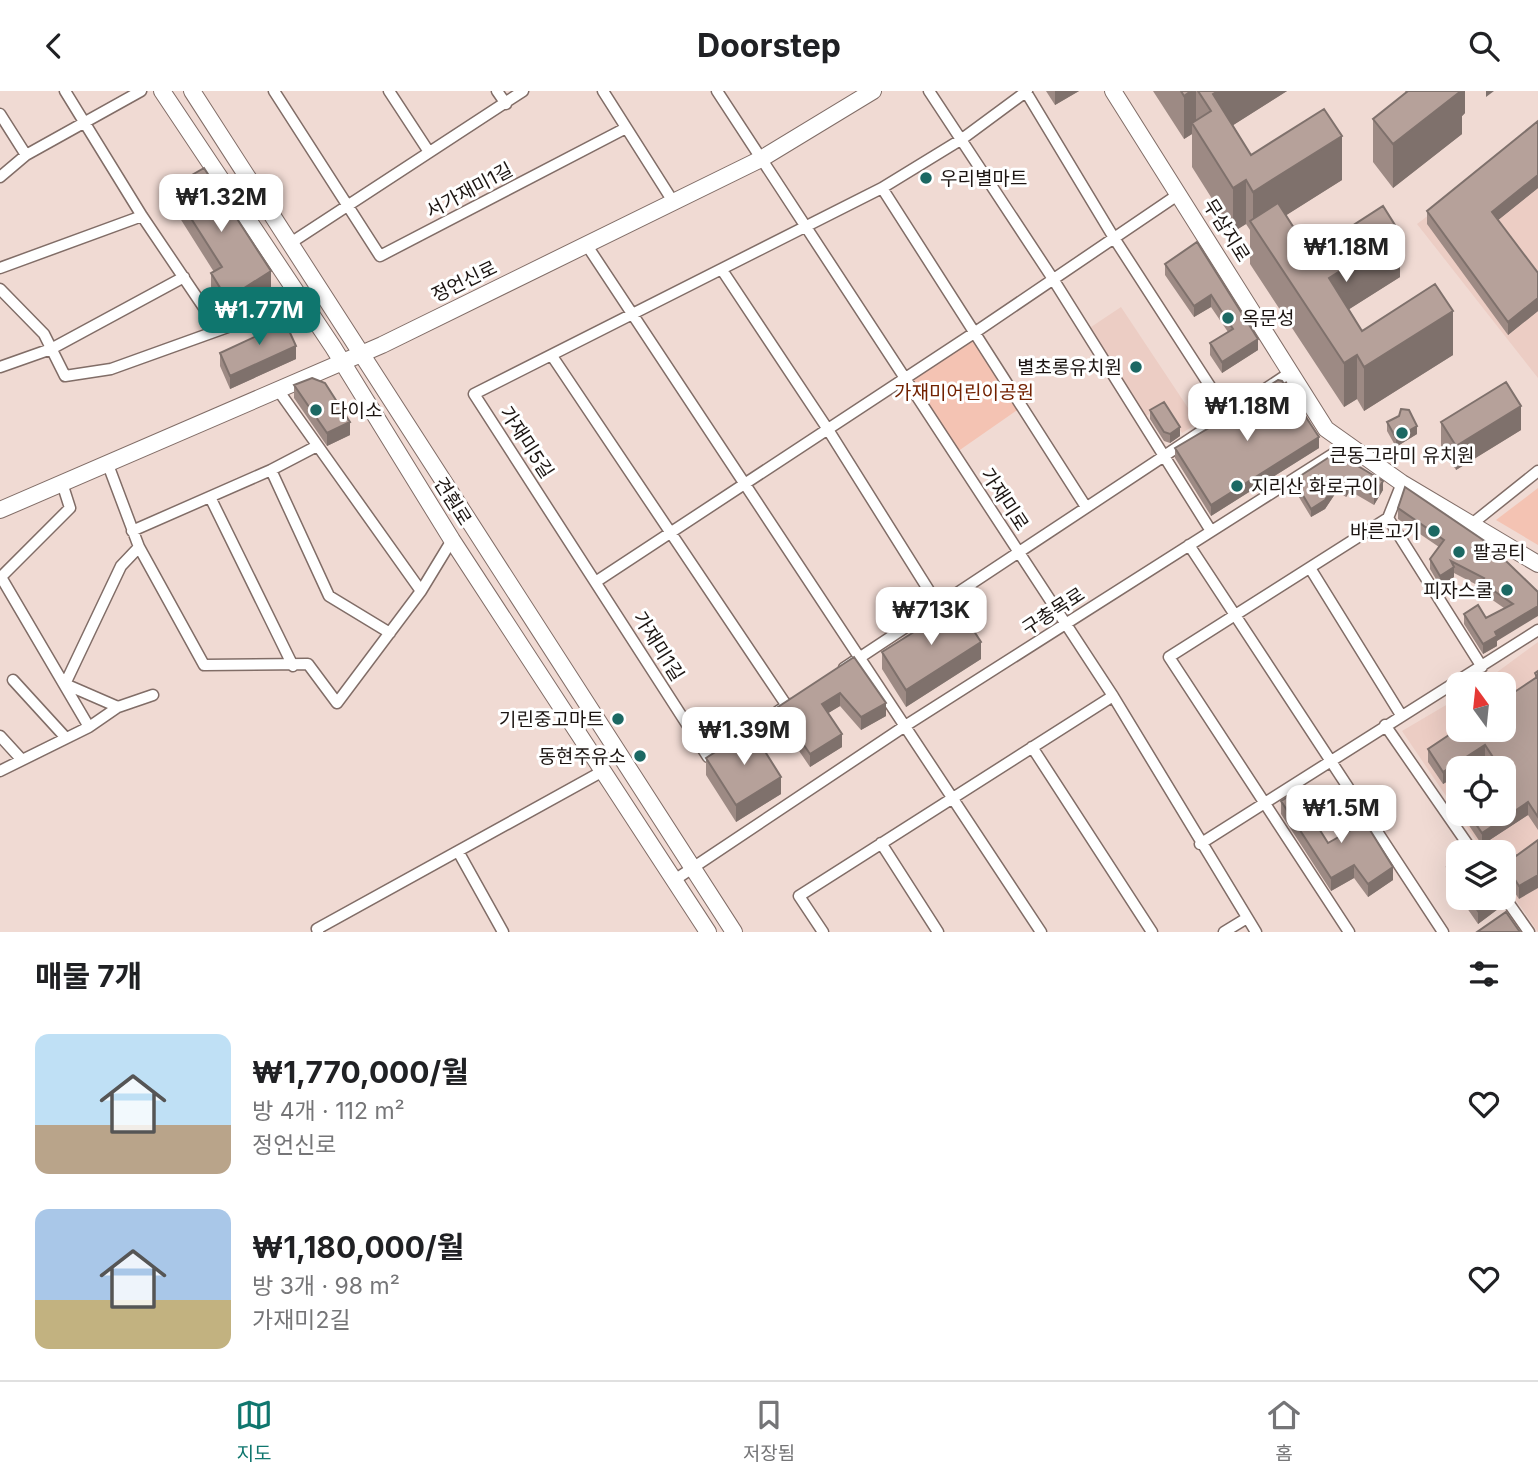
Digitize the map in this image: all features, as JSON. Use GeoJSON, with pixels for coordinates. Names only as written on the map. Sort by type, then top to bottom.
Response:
{"type":"FeatureCollection","features":[{"type":"Feature","properties":{"kind":"street"},"geometry":{"type":"LineString","coordinates":[[65,91],[142,216],[219,330]]}},
{"type":"Feature","properties":{"kind":"street"},"geometry":{"type":"LineString","coordinates":[[0,177],[26,155],[141,91]]}},
{"type":"Feature","properties":{"kind":"street","name":"견훤로"},"geometry":{"type":"LineString","coordinates":[[162,91],[342,362],[452,540],[676,879],[708,932]]}},
{"type":"Feature","properties":{"kind":"street","name":"견훤로"},"geometry":{"type":"LineString","coordinates":[[192,91],[734,932]]}},
{"type":"Feature","properties":{"kind":"street","name":"서가재미1길"},"geometry":{"type":"LineString","coordinates":[[274,91],[380,256],[626,128]]}},
{"type":"Feature","properties":{"kind":"street"},"geometry":{"type":"LineString","coordinates":[[389,91],[429,152]]}},
{"type":"Feature","properties":{"kind":"street"},"geometry":{"type":"LineString","coordinates":[[497,91],[506,103]]}},
{"type":"Feature","properties":{"kind":"street"},"geometry":{"type":"LineString","coordinates":[[289,244],[523,91]]}},
{"type":"Feature","properties":{"kind":"street"},"geometry":{"type":"LineString","coordinates":[[603,91],[674,203]]}},
{"type":"Feature","properties":{"kind":"street","name":"가재미로"},"geometry":{"type":"LineString","coordinates":[[717,91],[1113,696],[1200,844],[1256,932]]}},
{"type":"Feature","properties":{"kind":"street","name":"정언신로"},"geometry":{"type":"LineString","coordinates":[[0,510],[360,355],[761,159],[855,96],[873,91]]}},
{"type":"Feature","properties":{"kind":"street"},"geometry":{"type":"LineString","coordinates":[[929,91],[1053,279],[1211,531]]}},
{"type":"Feature","properties":{"kind":"street"},"geometry":{"type":"LineString","coordinates":[[1027,91],[1114,238],[1228,414]]}},
{"type":"Feature","properties":{"kind":"street","name":"가재미5길"},"geometry":{"type":"LineString","coordinates":[[597,581],[474,394],[882,188],[961,139],[1027,91]]}},
{"type":"Feature","properties":{"kind":"street","name":"무삼지로"},"geometry":{"type":"LineString","coordinates":[[1113,91],[1326,429],[1402,482],[1538,564]]}},
{"type":"Feature","properties":{"kind":"street"},"geometry":{"type":"LineString","coordinates":[[0,114],[26,155]]}},
{"type":"Feature","properties":{"kind":"street"},"geometry":{"type":"LineString","coordinates":[[882,188],[977,331],[1086,507]]}},
{"type":"Feature","properties":{"kind":"street"},"geometry":{"type":"LineString","coordinates":[[597,581],[977,331],[1179,194]]}},
{"type":"Feature","properties":{"kind":"street"},"geometry":{"type":"LineString","coordinates":[[0,268],[142,216]]}},
{"type":"Feature","properties":{"kind":"street"},"geometry":{"type":"LineString","coordinates":[[586,244],[1041,932]]}},
{"type":"Feature","properties":{"kind":"street"},"geometry":{"type":"LineString","coordinates":[[722,270],[827,428],[938,605]]}},
{"type":"Feature","properties":{"kind":"street"},"geometry":{"type":"LineString","coordinates":[[0,367],[51,349],[184,277]]}},
{"type":"Feature","properties":{"kind":"street"},"geometry":{"type":"LineString","coordinates":[[0,289],[44,334],[65,376],[111,369],[300,301]]}},
{"type":"Feature","properties":{"kind":"street"},"geometry":{"type":"LineString","coordinates":[[552,356],[787,706]]}},
{"type":"Feature","properties":{"kind":"street"},"geometry":{"type":"LineString","coordinates":[[828,678],[1291,372]]}},
{"type":"Feature","properties":{"kind":"street"},"geometry":{"type":"LineString","coordinates":[[278,390],[421,591]]}},
{"type":"Feature","properties":{"kind":"street","name":"구총목로"},"geometry":{"type":"LineString","coordinates":[[676,879],[905,726],[1347,445]]}},
{"type":"Feature","properties":{"kind":"street"},"geometry":{"type":"LineString","coordinates":[[132,531],[271,470],[317,446]]}},
{"type":"Feature","properties":{"kind":"street"},"geometry":{"type":"LineString","coordinates":[[107,462],[139,547],[204,665],[308,664],[337,703],[421,591],[452,540]]}},
{"type":"Feature","properties":{"kind":"street"},"geometry":{"type":"LineString","coordinates":[[271,470],[328,596],[390,633]]}},
{"type":"Feature","properties":{"kind":"street"},"geometry":{"type":"LineString","coordinates":[[1473,523],[1538,471]]}},
{"type":"Feature","properties":{"kind":"street"},"geometry":{"type":"LineString","coordinates":[[1349,932],[1169,657],[1388,518],[1402,482]]}},
{"type":"Feature","properties":{"kind":"street"},"geometry":{"type":"LineString","coordinates":[[62,483],[70,508],[1,577],[89,727]]}},
{"type":"Feature","properties":{"kind":"street"},"geometry":{"type":"LineString","coordinates":[[210,497],[293,666]]}},
{"type":"Feature","properties":{"kind":"street"},"geometry":{"type":"LineString","coordinates":[[1388,518],[1482,667]]}},
{"type":"Feature","properties":{"kind":"street"},"geometry":{"type":"LineString","coordinates":[[1189,545],[1443,932]]}},
{"type":"Feature","properties":{"kind":"street"},"geometry":{"type":"LineString","coordinates":[[65,684],[121,566],[139,547]]}},
{"type":"Feature","properties":{"kind":"street"},"geometry":{"type":"LineString","coordinates":[[1310,568],[1401,715]]}},
{"type":"Feature","properties":{"kind":"street","name":"가재미1길"},"geometry":{"type":"LineString","coordinates":[[597,581],[708,757],[797,699]]}},
{"type":"Feature","properties":{"kind":"street"},"geometry":{"type":"LineString","coordinates":[[1200,844],[1538,630]]}},
{"type":"Feature","properties":{"kind":"street"},"geometry":{"type":"LineString","coordinates":[[13,680],[66,738]]}},
{"type":"Feature","properties":{"kind":"street"},"geometry":{"type":"LineString","coordinates":[[65,684],[118,707]]}},
{"type":"Feature","properties":{"kind":"street"},"geometry":{"type":"LineString","coordinates":[[0,771],[89,727],[118,707],[153,695]]}},
{"type":"Feature","properties":{"kind":"street"},"geometry":{"type":"LineString","coordinates":[[823,932],[799,896],[1113,696]]}},
{"type":"Feature","properties":{"kind":"street"},"geometry":{"type":"LineString","coordinates":[[1385,725],[1465,840]]}},
{"type":"Feature","properties":{"kind":"street"},"geometry":{"type":"LineString","coordinates":[[0,736],[22,760]]}},
{"type":"Feature","properties":{"kind":"street"},"geometry":{"type":"LineString","coordinates":[[1032,747],[1152,932]]}},
{"type":"Feature","properties":{"kind":"street"},"geometry":{"type":"LineString","coordinates":[[318,931],[603,771]]}},
{"type":"Feature","properties":{"kind":"street"},"geometry":{"type":"LineString","coordinates":[[881,843],[937,932]]}},
{"type":"Feature","properties":{"kind":"street"},"geometry":{"type":"LineString","coordinates":[[459,853],[503,932]]}},
{"type":"Feature","properties":{"kind":"street"},"geometry":{"type":"LineString","coordinates":[[1502,916],[1510,910]]}},
{"type":"Feature","properties":{"kind":"street"},"geometry":{"type":"LineString","coordinates":[[1513,910],[1529,932]]}},
{"type":"Feature","properties":{"kind":"street"},"geometry":{"type":"LineString","coordinates":[[1224,932],[1247,918]]}},
{"type":"Feature","properties":{"kind":"shaded area"},"geometry":{"type":"Polygon","coordinates":[[[1538,132],[1538,378],[1417,224],[1538,132]]]}},
{"type":"Feature","properties":{"kind":"shaded area","name":"별초롱유치원"},"geometry":{"type":"Polygon","coordinates":[[[1121,307],[1198,423],[1182,433],[1163,405],[1143,418],[1088,329],[1121,307]]]}},
{"type":"Feature","properties":{"kind":"shaded area"},"geometry":{"type":"Polygon","coordinates":[[[1538,642],[1538,932],[1516,900],[1516,840],[1476,840],[1466,826],[1516,826],[1516,756],[1446,756],[1446,796],[1402,731],[1446,705],[1446,742],[1516,742],[1516,672],[1497,672],[1538,642]]]}},
{"type":"Feature","properties":{"kind":"green space","name":"가재미어린이공원"},"geometry":{"type":"Polygon","coordinates":[[[977,331],[1023,406],[954,454],[904,377],[977,331]]]}},
{"type":"Feature","properties":{"kind":"green space"},"geometry":{"type":"Polygon","coordinates":[[[1538,488],[1538,545],[1496,520],[1538,488]]]}},
{"type":"Feature","properties":{"kind":"building"},"geometry":{"type":"Polygon","coordinates":[[[1198,91],[1218,91],[1213,94],[1251,155],[1324,109],[1342,136],[1253,192],[1246,180],[1233,188],[1192,123],[1211,111],[1198,91]]]}},
{"type":"Feature","properties":{"kind":"building"},"geometry":{"type":"Polygon","coordinates":[[[1408,91],[1461,91],[1393,144],[1373,119],[1408,91]]]}},
{"type":"Feature","properties":{"kind":"building"},"geometry":{"type":"Polygon","coordinates":[[[1538,121],[1538,175],[1492,212],[1538,273],[1538,298],[1508,322],[1427,211],[1538,121]]]}},
{"type":"Feature","properties":{"kind":"building"},"geometry":{"type":"Polygon","coordinates":[[[204,168],[271,271],[227,299],[211,273],[222,267],[171,187],[204,168]]]}},
{"type":"Feature","properties":{"kind":"building"},"geometry":{"type":"Polygon","coordinates":[[[1278,203],[1310,253],[1383,206],[1400,233],[1329,278],[1362,331],[1435,284],[1453,311],[1364,367],[1357,355],[1344,363],[1250,221],[1278,203]]]}},
{"type":"Feature","properties":{"kind":"building"},"geometry":{"type":"Polygon","coordinates":[[[1197,242],[1258,339],[1222,362],[1210,343],[1233,329],[1211,295],[1194,306],[1165,264],[1197,242]]]}},
{"type":"Feature","properties":{"kind":"building"},"geometry":{"type":"Polygon","coordinates":[[[282,315],[296,346],[230,376],[220,353],[263,333],[260,325],[282,315]]]}},
{"type":"Feature","properties":{"kind":"building"},"geometry":{"type":"Polygon","coordinates":[[[312,378],[325,383],[350,422],[327,433],[294,385],[312,378]]]}},
{"type":"Feature","properties":{"kind":"building"},"geometry":{"type":"Polygon","coordinates":[[[1278,380],[1282,381],[1319,437],[1211,505],[1175,448],[1258,399],[1255,395],[1278,380]]]}},
{"type":"Feature","properties":{"kind":"building"},"geometry":{"type":"Polygon","coordinates":[[[1506,382],[1521,406],[1456,446],[1441,422],[1506,382]]]}},
{"type":"Feature","properties":{"kind":"building"},"geometry":{"type":"Polygon","coordinates":[[[1164,402],[1180,427],[1170,434],[1164,432],[1150,410],[1164,402]]]}},
{"type":"Feature","properties":{"kind":"building"},"geometry":{"type":"Polygon","coordinates":[[[1401,409],[1409,410],[1417,426],[1396,438],[1387,422],[1399,416],[1401,409]]]}},
{"type":"Feature","properties":{"kind":"building"},"geometry":{"type":"Polygon","coordinates":[[[1337,452],[1346,454],[1355,461],[1353,463],[1383,481],[1374,496],[1350,482],[1346,489],[1337,482],[1325,500],[1311,509],[1294,480],[1337,452]]]}},
{"type":"Feature","properties":{"kind":"building"},"geometry":{"type":"Polygon","coordinates":[[[1405,487],[1495,548],[1492,554],[1505,560],[1538,592],[1538,606],[1495,632],[1497,636],[1483,644],[1464,614],[1478,605],[1486,618],[1513,604],[1481,582],[1484,578],[1451,561],[1454,567],[1440,576],[1430,559],[1444,540],[1398,508],[1405,487]]]}},
{"type":"Feature","properties":{"kind":"building"},"geometry":{"type":"Polygon","coordinates":[[[957,605],[981,642],[906,690],[882,652],[957,605]]]}},
{"type":"Feature","properties":{"kind":"building"},"geometry":{"type":"Polygon","coordinates":[[[854,657],[886,703],[861,717],[840,693],[822,704],[842,734],[810,754],[778,707],[854,657]]]}},
{"type":"Feature","properties":{"kind":"building"},"geometry":{"type":"Polygon","coordinates":[[[1538,671],[1538,817],[1528,802],[1516,810],[1516,756],[1492,756],[1485,745],[1468,756],[1446,756],[1446,770],[1443,772],[1428,749],[1446,737],[1446,742],[1516,742],[1516,691],[1537,677],[1535,673],[1538,671]]]}},
{"type":"Feature","properties":{"kind":"building"},"geometry":{"type":"Polygon","coordinates":[[[751,729],[781,777],[736,805],[706,758],[751,729]]]}},
{"type":"Feature","properties":{"kind":"building"},"geometry":{"type":"Polygon","coordinates":[[[1296,792],[1328,843],[1365,822],[1393,867],[1368,884],[1354,865],[1331,878],[1281,801],[1296,792]]]}},
{"type":"Feature","properties":{"kind":"building"},"geometry":{"type":"Polygon","coordinates":[[[1477,826],[1492,826],[1482,833],[1477,826]]]}},
{"type":"Feature","properties":{"kind":"building"},"geometry":{"type":"Polygon","coordinates":[[[1538,840],[1538,875],[1519,886],[1516,881],[1516,856],[1538,840]]]}},
{"type":"Feature","properties":{"kind":"building"},"geometry":{"type":"Polygon","coordinates":[[[1506,912],[1520,932],[1477,932],[1506,912]]]}},
{"type":"Feature","properties":{"kind":"place","name":"우리별마트"},"geometry":{"type":"Point","coordinates":[926,178]}},
{"type":"Feature","properties":{"kind":"place","name":"옥문성"},"geometry":{"type":"Point","coordinates":[1228,318]}},
{"type":"Feature","properties":{"kind":"place","name":"별초롱유치원"},"geometry":{"type":"Point","coordinates":[1136,367]}},
{"type":"Feature","properties":{"kind":"place","name":"다이소"},"geometry":{"type":"Point","coordinates":[316,410]}},
{"type":"Feature","properties":{"kind":"place","name":"큰동그라미 유치원"},"geometry":{"type":"Point","coordinates":[1402,433]}},
{"type":"Feature","properties":{"kind":"place","name":"지리산 화로구이"},"geometry":{"type":"Point","coordinates":[1237,486]}},
{"type":"Feature","properties":{"kind":"place","name":"바른고기"},"geometry":{"type":"Point","coordinates":[1434,531]}},
{"type":"Feature","properties":{"kind":"place","name":"팔공티"},"geometry":{"type":"Point","coordinates":[1459,552]}},
{"type":"Feature","properties":{"kind":"place","name":"피자스쿨"},"geometry":{"type":"Point","coordinates":[1507,590]}},
{"type":"Feature","properties":{"kind":"place","name":"기린중고마트"},"geometry":{"type":"Point","coordinates":[618,719]}},
{"type":"Feature","properties":{"kind":"place","name":"동현주유소"},"geometry":{"type":"Point","coordinates":[640,756]}}]}
